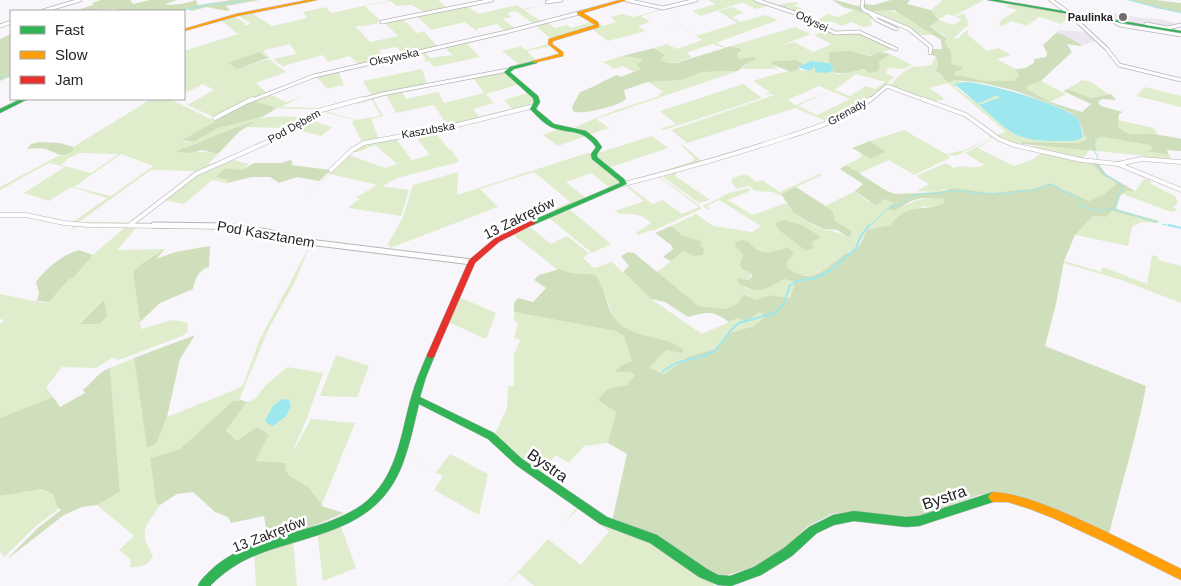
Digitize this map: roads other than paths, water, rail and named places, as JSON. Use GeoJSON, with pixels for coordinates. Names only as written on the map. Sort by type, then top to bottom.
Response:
{"type":"FeatureCollection","features":[{"type":"Feature","properties":{"kind":"street"},"geometry":{"type":"LineString","coordinates":[[46,10],[80,0]]}},
{"type":"Feature","properties":{"kind":"street"},"geometry":{"type":"LineString","coordinates":[[185,30],[234,16],[315,0]]}},
{"type":"Feature","properties":{"kind":"street"},"geometry":{"type":"LineString","coordinates":[[382,22],[492,0]]}},
{"type":"Feature","properties":{"kind":"street"},"geometry":{"type":"LineString","coordinates":[[547,2],[561,0]]}},
{"type":"Feature","properties":{"kind":"street"},"geometry":{"type":"LineString","coordinates":[[579,13],[626,0],[663,8],[696,0]]}},
{"type":"Feature","properties":{"kind":"street","name":"Odysei"},"geometry":{"type":"LineString","coordinates":[[756,0],[795,13],[835,33],[860,32],[896,49]]}},
{"type":"Feature","properties":{"kind":"street"},"geometry":{"type":"LineString","coordinates":[[863,0],[862,8],[912,31],[931,47],[930,53]]}},
{"type":"Feature","properties":{"kind":"street"},"geometry":{"type":"LineString","coordinates":[[990,0],[1181,32]]}},
{"type":"Feature","properties":{"kind":"street"},"geometry":{"type":"LineString","coordinates":[[1051,0],[1068,12],[1111,53],[1118,65],[1181,80]]}},
{"type":"Feature","properties":{"kind":"street"},"geometry":{"type":"LineString","coordinates":[[579,13],[596,23],[597,27],[551,40],[550,44],[561,52],[559,56],[508,70],[509,75],[537,98],[534,106],[535,112],[551,124],[560,128],[576,128],[595,140],[599,147],[594,154],[594,158],[622,180],[624,184]]}},
{"type":"Feature","properties":{"kind":"street","name":"Oksywska"},"geometry":{"type":"LineString","coordinates":[[215,118],[260,96],[314,76],[506,32],[579,13]]}},
{"type":"Feature","properties":{"kind":"street"},"geometry":{"type":"LineString","coordinates":[[871,13],[876,20],[896,29]]}},
{"type":"Feature","properties":{"kind":"street"},"geometry":{"type":"LineString","coordinates":[[1115,22],[1120,26],[1181,32]]}},
{"type":"Feature","properties":{"kind":"street"},"geometry":{"type":"LineString","coordinates":[[1146,24],[1168,28],[1181,25]]}},
{"type":"Feature","properties":{"kind":"street","name":"Pod Dębem"},"geometry":{"type":"LineString","coordinates":[[129,225],[196,174],[267,142],[318,111],[387,93],[508,70]]}},
{"type":"Feature","properties":{"kind":"street","name":"Grenady"},"geometry":{"type":"LineString","coordinates":[[624,184],[725,158],[820,126],[864,105],[882,88],[887,86],[966,115],[1000,139],[1014,145],[1087,161],[1118,164]]}},
{"type":"Feature","properties":{"kind":"street"},"geometry":{"type":"LineString","coordinates":[[0,111],[23,100]]}},
{"type":"Feature","properties":{"kind":"street","name":"Kaszubska"},"geometry":{"type":"LineString","coordinates":[[331,170],[352,150],[364,143],[441,128],[534,106]]}},
{"type":"Feature","properties":{"kind":"street"},"geometry":{"type":"LineString","coordinates":[[1118,164],[1150,158],[1181,162]]}},
{"type":"Feature","properties":{"kind":"street"},"geometry":{"type":"LineString","coordinates":[[1118,164],[1181,190]]}},
{"type":"Feature","properties":{"kind":"street","name":"13 Zakrętów"},"geometry":{"type":"LineString","coordinates":[[203,586],[221,569],[237,558],[254,550],[334,523],[376,500],[390,481],[401,457],[410,430],[415,398],[422,374],[472,262],[484,248],[501,237],[624,184]]}},
{"type":"Feature","properties":{"kind":"street","name":"Pod Kasztanem"},"geometry":{"type":"LineString","coordinates":[[0,215],[34,216],[74,224],[226,226],[267,232],[317,243],[472,262]]}},
{"type":"Feature","properties":{"kind":"street","name":"Bystra"},"geometry":{"type":"LineString","coordinates":[[415,398],[491,436],[519,462],[604,521],[653,539],[718,583],[757,571],[788,552],[813,530],[842,517],[866,516],[906,522],[919,521],[976,501],[997,496],[1022,501],[1073,522],[1181,575]]}},
{"type":"Feature","properties":{"kind":"water"},"geometry":{"type":"Polygon","coordinates":[[[811,61],[829,63],[834,69],[833,71],[820,73],[815,72],[815,67],[809,71],[798,67],[811,61]]]}},
{"type":"Feature","properties":{"kind":"water"},"geometry":{"type":"Polygon","coordinates":[[[964,82],[1025,95],[1059,108],[1079,120],[1083,137],[1072,141],[1045,141],[1033,140],[1015,134],[979,105],[1001,97],[995,96],[978,104],[954,84],[964,82]]]}},
{"type":"Feature","properties":{"kind":"water"},"geometry":{"type":"Polygon","coordinates":[[[282,399],[289,400],[291,406],[286,416],[273,426],[265,420],[273,406],[282,399]]]}},
{"type":"Feature","properties":{"kind":"waterway"},"geometry":{"type":"LineString","coordinates":[[184,10],[242,0]]}},
{"type":"Feature","properties":{"kind":"waterway"},"geometry":{"type":"LineString","coordinates":[[1128,0],[1181,13]]}},
{"type":"Feature","properties":{"kind":"waterway"},"geometry":{"type":"LineString","coordinates":[[0,78],[10,75]]}},
{"type":"Feature","properties":{"kind":"waterway"},"geometry":{"type":"LineString","coordinates":[[1094,136],[1093,149],[1098,157],[1096,160]]}},
{"type":"Feature","properties":{"kind":"waterway"},"geometry":{"type":"LineString","coordinates":[[1095,162],[1105,174],[1122,186],[1114,208]]}},
{"type":"Feature","properties":{"kind":"waterway"},"geometry":{"type":"LineString","coordinates":[[868,227],[889,208],[901,204],[914,195],[954,191],[1000,194],[1034,190],[1051,184],[1080,199],[1080,205],[1097,211],[1114,209],[1157,222]]}},
{"type":"Feature","properties":{"kind":"waterway"},"geometry":{"type":"LineString","coordinates":[[1162,224],[1175,227]]}},
{"type":"Feature","properties":{"kind":"waterway"},"geometry":{"type":"LineString","coordinates":[[663,371],[676,363],[715,351],[731,330],[739,323],[775,313],[783,305],[790,285],[797,281],[815,278],[831,270],[856,248],[861,236],[869,225]]}},
{"type":"Feature","properties":{"kind":"waterway"},"geometry":{"type":"LineString","coordinates":[[1169,225],[1181,228]]}},
{"type":"Feature","properties":{"kind":"place","name":"Paulinka"},"geometry":{"type":"Point","coordinates":[1123,17]}}]}
